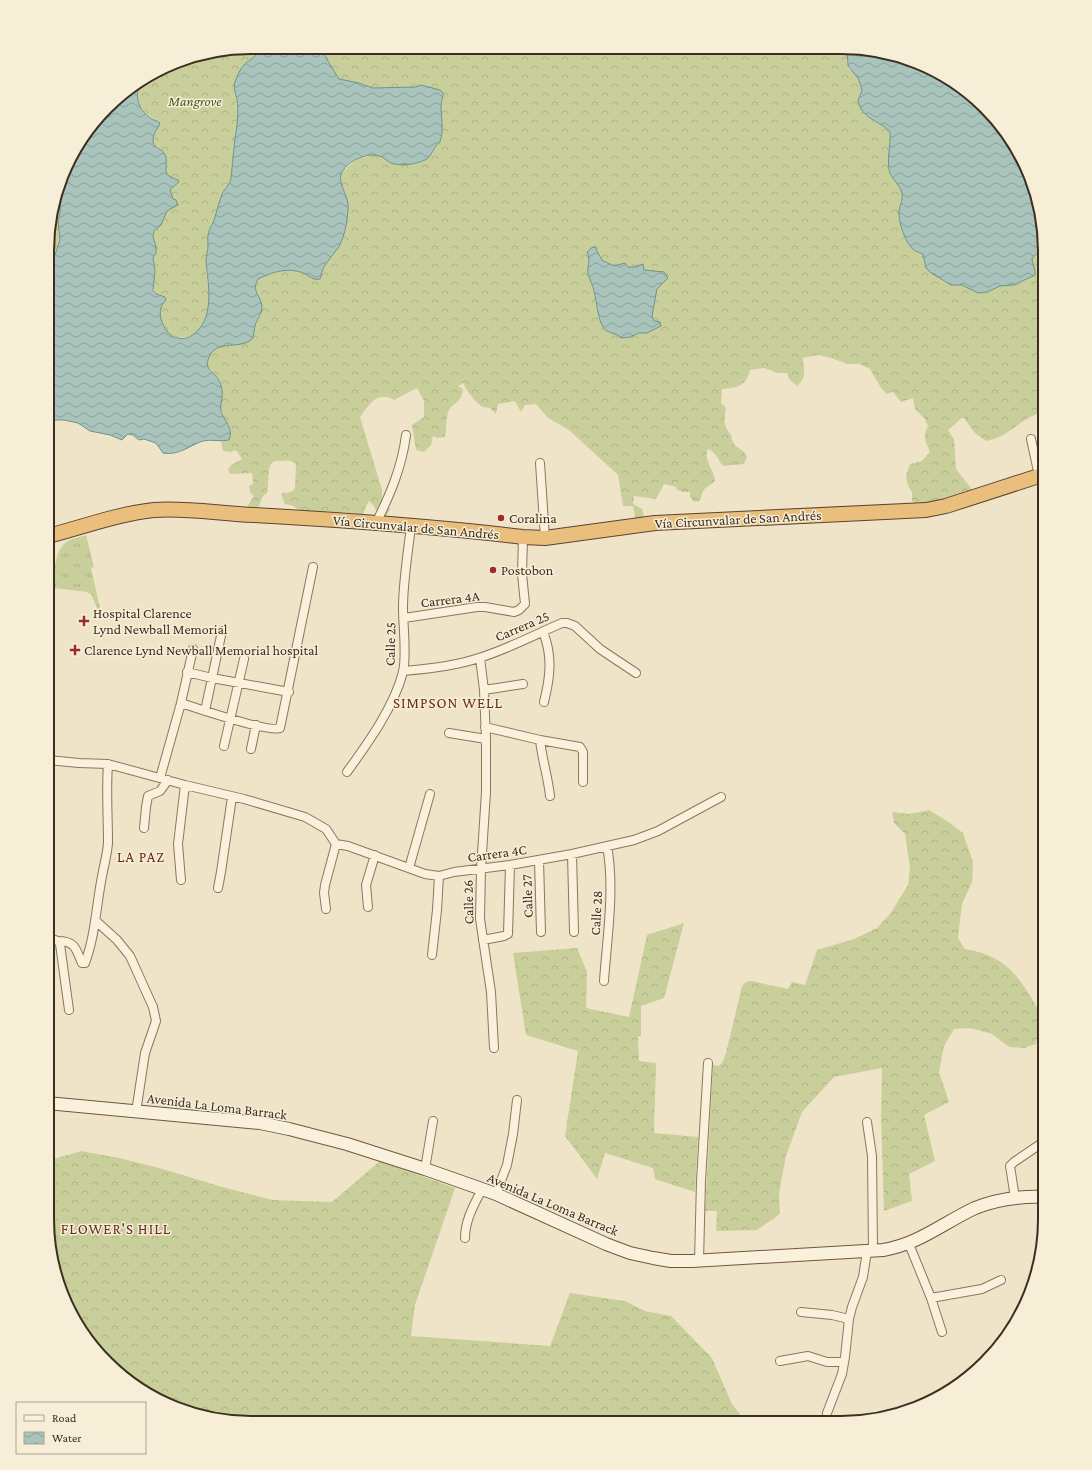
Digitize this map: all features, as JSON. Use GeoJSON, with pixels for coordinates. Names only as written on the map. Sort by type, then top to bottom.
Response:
{"type":"FeatureCollection","features":[{"type":"Feature","properties":{"kind":"highway","name":"Vía Circunvalar de San Andrés"},"geometry":{"type":"LineString","coordinates":[[54,534],[120,516],[163,509],[376,523],[545,538],[655,523],[926,510],[946,506],[1038,476]]}},
{"type":"Feature","properties":{"kind":"main road","name":"Avenida La Loma Barrack"},"geometry":{"type":"LineString","coordinates":[[54,1104],[260,1124],[289,1129],[347,1144],[425,1169],[496,1194],[606,1244],[630,1253],[671,1261],[699,1261],[897,1247],[909,1244],[988,1203],[1015,1198],[1038,1197]]}},
{"type":"Feature","properties":{"kind":"street"},"geometry":{"type":"LineString","coordinates":[[376,523],[385,506],[401,466],[406,435]]}},
{"type":"Feature","properties":{"kind":"street"},"geometry":{"type":"LineString","coordinates":[[1031,439],[1038,462]]}},
{"type":"Feature","properties":{"kind":"street"},"geometry":{"type":"LineString","coordinates":[[540,463],[545,538]]}},
{"type":"Feature","properties":{"kind":"street","name":"Calle 25"},"geometry":{"type":"LineString","coordinates":[[347,772],[377,729],[388,708],[403,671],[404,583],[411,526]]}},
{"type":"Feature","properties":{"kind":"street","name":"Carrera 4A"},"geometry":{"type":"LineString","coordinates":[[404,618],[477,607],[492,608],[509,612],[519,610],[525,604],[522,574],[523,537]]}},
{"type":"Feature","properties":{"kind":"street"},"geometry":{"type":"LineString","coordinates":[[181,703],[256,725],[278,730],[280,728],[313,567]]}},
{"type":"Feature","properties":{"kind":"street","name":"Carrera 25"},"geometry":{"type":"LineString","coordinates":[[403,671],[429,669],[480,658],[562,623],[575,626],[600,649],[636,673]]}},
{"type":"Feature","properties":{"kind":"street"},"geometry":{"type":"LineString","coordinates":[[205,711],[222,631]]}},
{"type":"Feature","properties":{"kind":"street"},"geometry":{"type":"LineString","coordinates":[[543,632],[548,644],[550,669],[544,702]]}},
{"type":"Feature","properties":{"kind":"street"},"geometry":{"type":"LineString","coordinates":[[144,828],[148,796],[160,791],[164,779],[193,649]]}},
{"type":"Feature","properties":{"kind":"street","name":"Calle 26"},"geometry":{"type":"LineString","coordinates":[[480,658],[484,690],[486,739],[486,792],[480,869],[480,919],[491,992],[494,1048]]}},
{"type":"Feature","properties":{"kind":"street"},"geometry":{"type":"LineString","coordinates":[[224,746],[244,659]]}},
{"type":"Feature","properties":{"kind":"street"},"geometry":{"type":"LineString","coordinates":[[188,672],[288,692]]}},
{"type":"Feature","properties":{"kind":"street"},"geometry":{"type":"LineString","coordinates":[[484,690],[523,684]]}},
{"type":"Feature","properties":{"kind":"street"},"geometry":{"type":"LineString","coordinates":[[251,749],[256,725]]}},
{"type":"Feature","properties":{"kind":"street"},"geometry":{"type":"LineString","coordinates":[[485,727],[582,748],[584,782]]}},
{"type":"Feature","properties":{"kind":"street"},"geometry":{"type":"LineString","coordinates":[[449,733],[486,739]]}},
{"type":"Feature","properties":{"kind":"street"},"geometry":{"type":"LineString","coordinates":[[540,740],[542,757],[549,780],[550,796]]}},
{"type":"Feature","properties":{"kind":"street"},"geometry":{"type":"LineString","coordinates":[[54,761],[108,764],[244,799],[305,817],[326,829],[336,844],[325,885],[324,893],[326,909]]}},
{"type":"Feature","properties":{"kind":"street"},"geometry":{"type":"LineString","coordinates":[[54,940],[70,943],[78,951],[82,963],[85,963],[91,945],[96,921],[108,844],[108,764]]}},
{"type":"Feature","properties":{"kind":"street"},"geometry":{"type":"LineString","coordinates":[[181,880],[178,844],[185,785]]}},
{"type":"Feature","properties":{"kind":"street"},"geometry":{"type":"LineString","coordinates":[[409,868],[430,794]]}},
{"type":"Feature","properties":{"kind":"street"},"geometry":{"type":"LineString","coordinates":[[218,888],[232,797]]}},
{"type":"Feature","properties":{"kind":"street","name":"Carrera 4C"},"geometry":{"type":"LineString","coordinates":[[336,844],[348,846],[430,875],[439,876],[454,872],[510,865],[572,854],[634,840],[658,831],[721,797]]}},
{"type":"Feature","properties":{"kind":"street","name":"Calle 28"},"geometry":{"type":"LineString","coordinates":[[604,981],[610,896],[610,869],[607,846]]}},
{"type":"Feature","properties":{"kind":"street"},"geometry":{"type":"LineString","coordinates":[[572,854],[574,932]]}},
{"type":"Feature","properties":{"kind":"street"},"geometry":{"type":"LineString","coordinates":[[368,907],[366,885],[375,856]]}},
{"type":"Feature","properties":{"kind":"street","name":"Calle 27"},"geometry":{"type":"LineString","coordinates":[[539,860],[541,932]]}},
{"type":"Feature","properties":{"kind":"street"},"geometry":{"type":"LineString","coordinates":[[483,940],[508,934],[510,865]]}},
{"type":"Feature","properties":{"kind":"street"},"geometry":{"type":"LineString","coordinates":[[432,955],[439,876]]}},
{"type":"Feature","properties":{"kind":"street"},"geometry":{"type":"LineString","coordinates":[[96,921],[117,940],[130,956],[153,1007],[156,1021],[145,1053],[136,1112]]}},
{"type":"Feature","properties":{"kind":"street"},"geometry":{"type":"LineString","coordinates":[[58,941],[60,944],[69,1010]]}},
{"type":"Feature","properties":{"kind":"street"},"geometry":{"type":"LineString","coordinates":[[699,1261],[701,1181],[708,1063]]}},
{"type":"Feature","properties":{"kind":"street"},"geometry":{"type":"LineString","coordinates":[[496,1194],[507,1165],[513,1134],[517,1100]]}},
{"type":"Feature","properties":{"kind":"street"},"geometry":{"type":"LineString","coordinates":[[425,1169],[433,1121]]}},
{"type":"Feature","properties":{"kind":"street"},"geometry":{"type":"LineString","coordinates":[[827,1413],[842,1374],[849,1318],[863,1277],[870,1250],[872,1163],[867,1122]]}},
{"type":"Feature","properties":{"kind":"street"},"geometry":{"type":"LineString","coordinates":[[1015,1198],[1010,1166],[1038,1146]]}},
{"type":"Feature","properties":{"kind":"street"},"geometry":{"type":"LineString","coordinates":[[465,1238],[467,1220],[482,1189]]}},
{"type":"Feature","properties":{"kind":"street"},"geometry":{"type":"LineString","coordinates":[[909,1244],[931,1298],[942,1332]]}},
{"type":"Feature","properties":{"kind":"street"},"geometry":{"type":"LineString","coordinates":[[931,1298],[982,1289],[1001,1280]]}},
{"type":"Feature","properties":{"kind":"street"},"geometry":{"type":"LineString","coordinates":[[801,1312],[849,1318]]}},
{"type":"Feature","properties":{"kind":"street"},"geometry":{"type":"LineString","coordinates":[[780,1361],[808,1356],[827,1362],[844,1362]]}},
{"type":"Feature","properties":{"kind":"green space","name":"Mangrove"},"geometry":{"type":"Polygon","coordinates":[[[238,54],[257,54],[247,62],[234,86],[238,119],[231,178],[229,185],[222,194],[208,234],[206,263],[209,297],[208,314],[200,329],[194,334],[186,337],[172,335],[166,330],[162,323],[160,312],[163,296],[156,294],[153,286],[155,271],[153,258],[155,243],[153,236],[154,231],[161,225],[167,211],[176,207],[170,190],[178,184],[175,179],[170,177],[166,172],[167,160],[162,151],[154,145],[153,142],[153,137],[159,125],[159,121],[148,115],[141,107],[138,90],[152,80],[188,64],[238,54]]]}},
{"type":"Feature","properties":{"kind":"green space"},"geometry":{"type":"Polygon","coordinates":[[[324,54],[847,54],[848,67],[860,82],[862,92],[859,99],[859,105],[862,111],[890,132],[888,160],[889,169],[902,193],[899,211],[901,227],[905,238],[911,247],[915,251],[923,254],[926,268],[931,273],[951,285],[962,285],[987,292],[1000,286],[1014,285],[1020,282],[1033,266],[1032,258],[1038,253],[1038,414],[995,439],[986,441],[975,433],[963,417],[948,430],[954,439],[956,469],[974,492],[917,507],[912,500],[912,492],[908,486],[906,476],[910,464],[922,461],[930,452],[925,436],[928,426],[925,419],[915,409],[913,398],[901,402],[893,392],[887,394],[881,388],[870,369],[859,364],[848,364],[818,355],[803,358],[804,376],[797,386],[789,379],[787,373],[778,373],[764,368],[750,370],[744,383],[737,387],[722,389],[721,403],[726,408],[725,423],[733,442],[744,452],[747,457],[744,464],[723,466],[715,454],[708,449],[707,457],[715,481],[703,490],[700,501],[694,502],[690,497],[690,492],[683,492],[677,490],[676,487],[664,484],[656,499],[634,496],[633,504],[642,509],[645,520],[636,521],[633,506],[623,506],[618,475],[569,430],[548,418],[536,404],[525,405],[521,412],[515,401],[498,404],[496,414],[490,408],[483,407],[476,402],[463,383],[458,386],[463,389],[461,397],[449,410],[445,437],[437,438],[433,436],[431,445],[424,452],[416,450],[412,425],[424,417],[424,401],[417,388],[394,400],[388,397],[383,397],[374,400],[360,417],[382,490],[382,498],[390,509],[385,519],[377,513],[374,506],[369,501],[363,515],[308,512],[285,504],[281,494],[284,492],[287,493],[293,491],[295,487],[296,465],[288,460],[275,461],[271,464],[267,493],[263,496],[256,513],[249,511],[247,507],[254,496],[250,492],[249,486],[253,484],[252,473],[230,474],[228,470],[231,465],[242,459],[236,450],[231,452],[223,451],[221,441],[229,440],[230,431],[221,408],[220,383],[208,367],[209,357],[218,348],[242,344],[253,338],[255,327],[261,314],[255,286],[258,279],[274,272],[292,270],[305,274],[313,279],[320,279],[324,266],[338,248],[346,228],[345,192],[340,184],[341,173],[357,159],[373,155],[381,156],[398,165],[417,163],[432,154],[434,148],[441,139],[441,103],[444,97],[440,91],[421,85],[416,87],[373,88],[359,83],[339,79],[324,54]],[[599,253],[590,258],[588,275],[594,291],[598,315],[603,327],[608,331],[618,334],[621,338],[631,337],[638,333],[651,332],[655,328],[652,316],[657,289],[668,278],[664,272],[644,270],[639,265],[628,267],[625,263],[614,266],[602,260],[599,253]]]}},
{"type":"Feature","properties":{"kind":"green space"},"geometry":{"type":"Polygon","coordinates":[[[61,202],[58,220],[60,240],[54,258],[54,238],[61,202]]]}},
{"type":"Feature","properties":{"kind":"green space"},"geometry":{"type":"Polygon","coordinates":[[[86,535],[94,567],[91,568],[101,613],[99,613],[91,594],[87,592],[54,588],[57,556],[63,545],[72,539],[86,535]]]}},
{"type":"Feature","properties":{"kind":"green space"},"geometry":{"type":"Polygon","coordinates":[[[929,810],[963,833],[973,862],[972,882],[962,904],[958,938],[965,949],[981,953],[1004,964],[1020,980],[1038,1009],[1038,1034],[1036,1044],[1024,1048],[1009,1047],[992,1034],[970,1028],[954,1029],[944,1046],[939,1072],[949,1102],[924,1115],[935,1161],[909,1174],[912,1201],[884,1211],[881,1115],[882,1068],[834,1077],[802,1112],[786,1156],[779,1193],[780,1214],[757,1230],[716,1231],[717,1211],[705,1211],[713,1065],[718,1066],[722,1063],[726,1053],[742,986],[746,982],[751,981],[788,989],[792,982],[805,985],[817,950],[854,939],[877,928],[890,914],[908,885],[910,868],[905,834],[894,823],[892,812],[909,814],[929,810]]]}},
{"type":"Feature","properties":{"kind":"green space"},"geometry":{"type":"Polygon","coordinates":[[[684,923],[664,998],[641,1006],[641,1036],[638,1037],[639,1061],[656,1063],[654,1133],[698,1137],[695,1192],[655,1179],[653,1168],[605,1153],[597,1179],[565,1136],[578,1051],[526,1035],[513,953],[577,948],[587,972],[586,1008],[629,1017],[647,935],[684,923]]]}},
{"type":"Feature","properties":{"kind":"green space"},"geometry":{"type":"Polygon","coordinates":[[[81,1151],[119,1158],[272,1200],[332,1202],[380,1161],[455,1188],[415,1305],[411,1336],[550,1346],[570,1293],[625,1301],[645,1311],[671,1316],[712,1358],[732,1404],[741,1416],[238,1416],[188,1406],[152,1390],[121,1367],[103,1349],[80,1318],[64,1282],[58,1258],[54,1232],[54,1159],[81,1151]]]}},
{"type":"Feature","properties":{"kind":"water"},"geometry":{"type":"Polygon","coordinates":[[[324,54],[339,79],[359,83],[373,88],[416,87],[421,85],[440,90],[443,95],[441,105],[442,129],[440,142],[428,158],[418,163],[406,165],[393,164],[377,155],[365,156],[354,160],[345,168],[341,176],[348,205],[348,215],[345,229],[338,248],[324,267],[320,279],[313,279],[297,271],[286,270],[274,272],[258,279],[256,283],[256,290],[262,307],[255,326],[253,338],[242,344],[218,348],[213,351],[209,357],[207,365],[220,382],[222,390],[221,411],[229,428],[229,440],[203,441],[179,452],[169,454],[163,453],[156,443],[144,439],[139,440],[133,435],[128,434],[122,440],[110,435],[90,431],[78,423],[64,420],[54,420],[54,258],[60,240],[58,220],[61,202],[69,175],[80,152],[103,121],[121,103],[138,89],[138,99],[141,108],[148,116],[160,123],[154,135],[153,142],[166,156],[167,174],[179,182],[170,190],[173,199],[176,200],[178,205],[167,211],[161,225],[154,231],[153,236],[156,253],[153,258],[155,271],[153,290],[156,294],[165,297],[166,300],[161,307],[160,315],[162,323],[168,333],[178,338],[186,338],[191,336],[199,329],[207,312],[209,302],[206,261],[208,235],[222,194],[229,185],[231,178],[238,113],[238,104],[234,84],[246,63],[256,55],[324,54]]]}},
{"type":"Feature","properties":{"kind":"water"},"geometry":{"type":"Polygon","coordinates":[[[847,54],[854,54],[880,58],[917,69],[951,87],[971,103],[989,121],[1012,152],[1028,188],[1038,238],[1038,253],[1032,258],[1035,275],[1014,285],[1000,286],[987,292],[978,293],[962,285],[951,285],[931,273],[926,268],[923,254],[915,251],[911,247],[905,238],[901,227],[899,211],[902,193],[889,169],[888,160],[890,132],[863,111],[858,100],[862,91],[861,86],[858,78],[848,66],[847,54]]]}},
{"type":"Feature","properties":{"kind":"water"},"geometry":{"type":"Polygon","coordinates":[[[595,247],[602,260],[614,266],[625,263],[628,267],[634,267],[643,264],[644,270],[664,272],[668,278],[657,289],[652,316],[654,321],[660,322],[661,326],[647,333],[638,333],[631,337],[621,338],[603,327],[599,318],[588,273],[589,258],[587,252],[591,248],[595,247]]]}},
{"type":"Feature","properties":{"kind":"place","name":"Coralina"},"geometry":{"type":"Point","coordinates":[501,518]}},
{"type":"Feature","properties":{"kind":"place","name":"Postobon"},"geometry":{"type":"Point","coordinates":[493,570]}},
{"type":"Feature","properties":{"kind":"place","name":"Hospital Clarence Lynd Newball Memorial"},"geometry":{"type":"Point","coordinates":[84,621]}},
{"type":"Feature","properties":{"kind":"place","name":"Clarence Lynd Newball Memorial hospital"},"geometry":{"type":"Point","coordinates":[75,650]}},
{"type":"Feature","properties":{"kind":"district","name":"SIMPSON WELL"},"geometry":{"type":"Point","coordinates":[448,703]}},
{"type":"Feature","properties":{"kind":"district","name":"LA PAZ"},"geometry":{"type":"Point","coordinates":[141,857]}},
{"type":"Feature","properties":{"kind":"district","name":"FLOWER'S HILL"},"geometry":{"type":"Point","coordinates":[116,1229]}}]}
